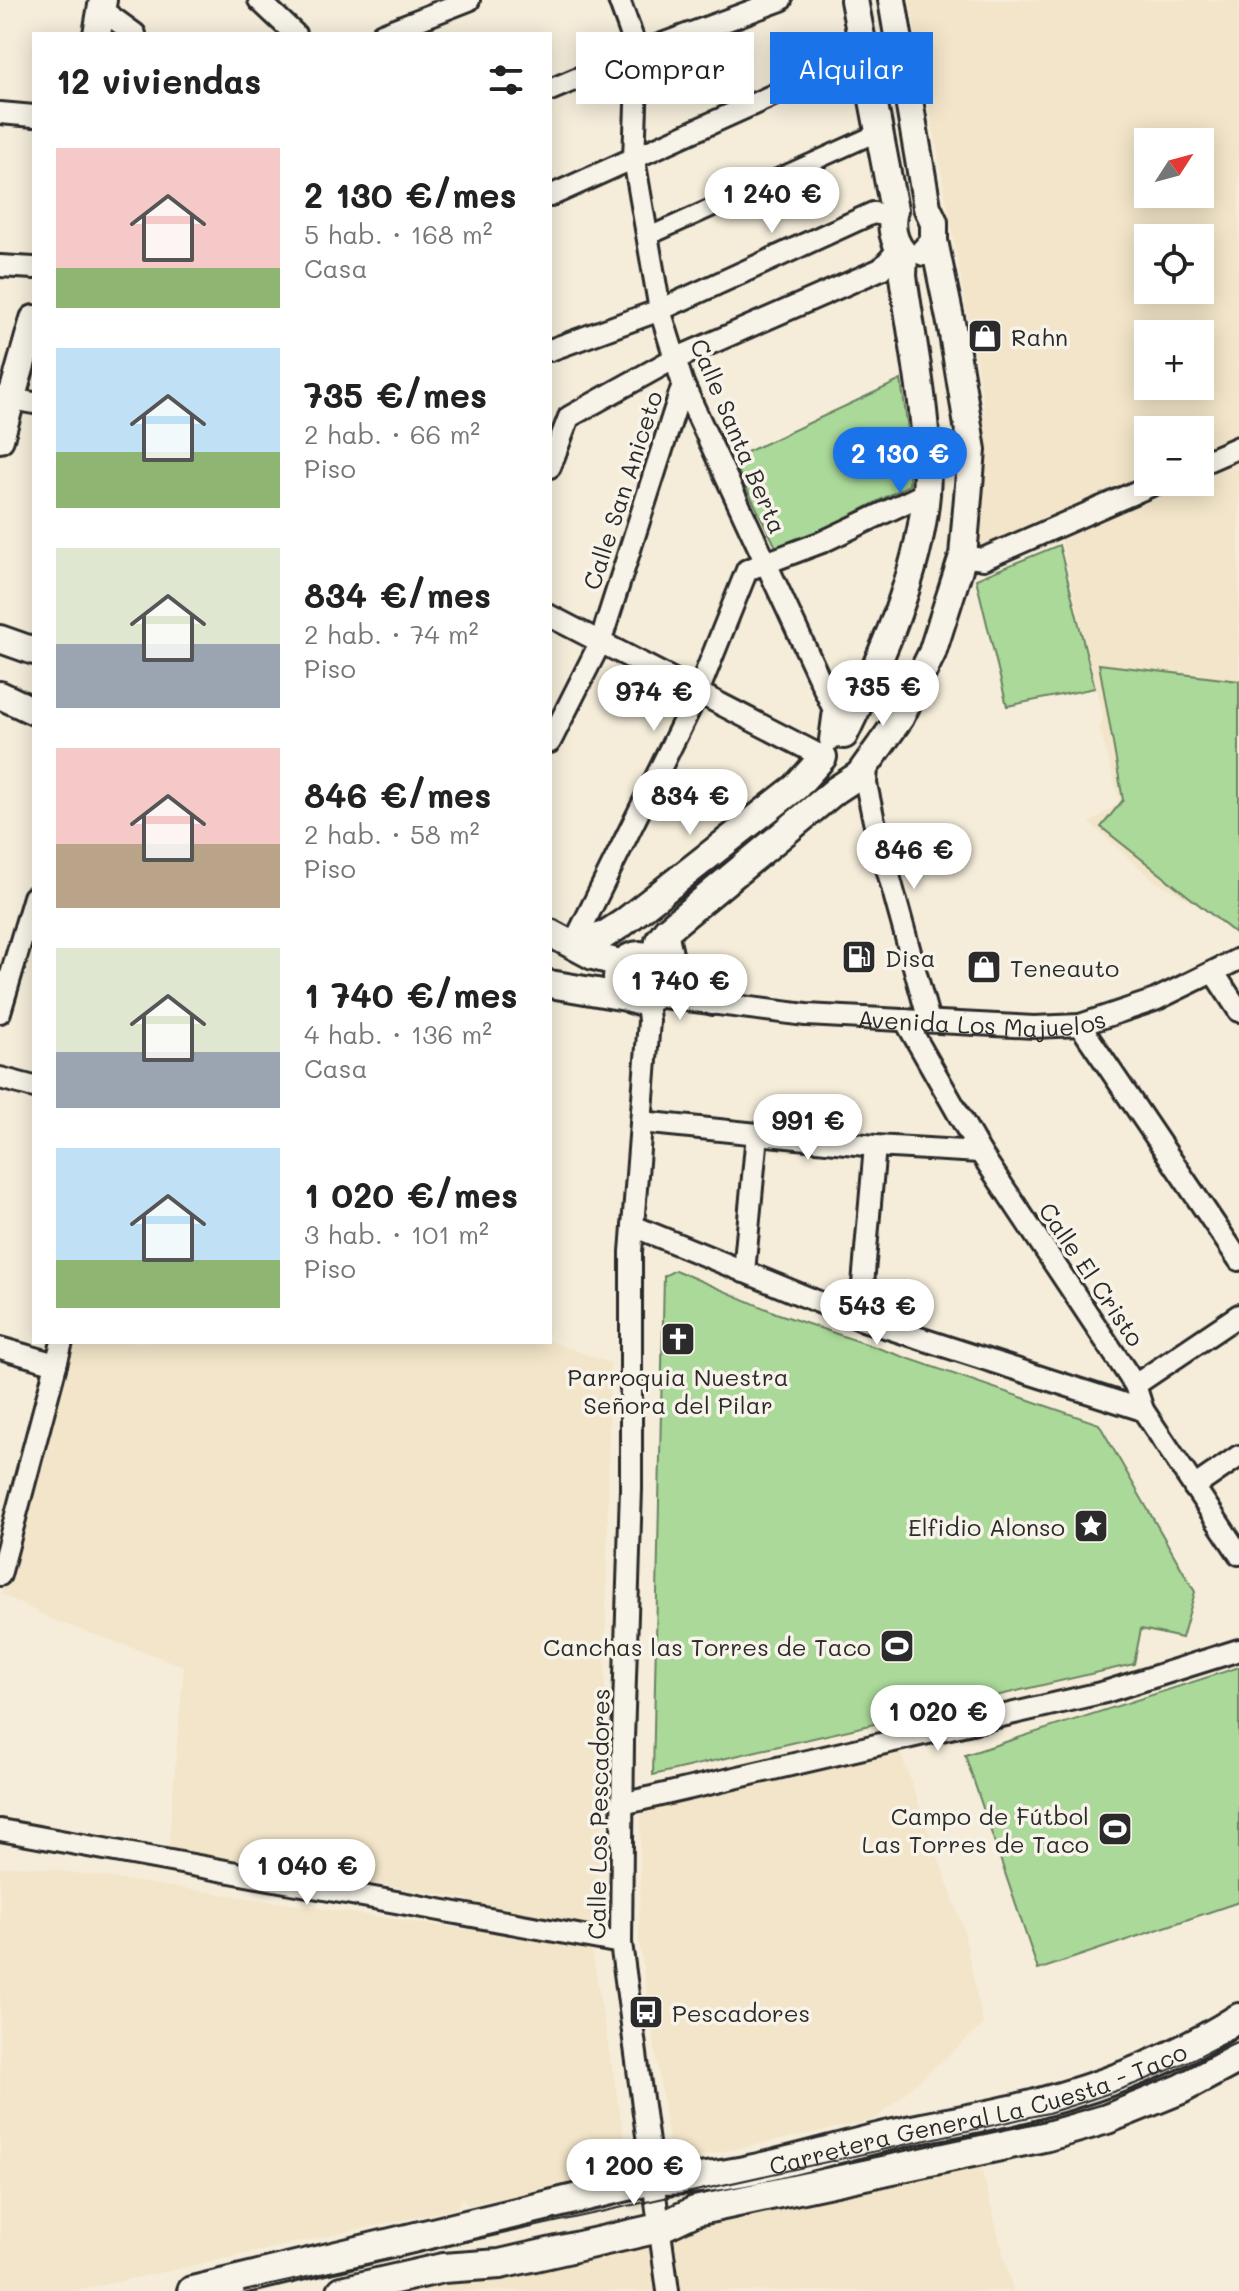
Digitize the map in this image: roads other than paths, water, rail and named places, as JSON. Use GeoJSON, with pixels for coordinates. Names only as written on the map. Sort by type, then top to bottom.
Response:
{"type":"FeatureCollection","features":[{"type":"Feature","properties":{"kind":"main road","name":"Carretera General La Cuesta - Taco"},"geometry":{"type":"LineString","coordinates":[[192,2291],[653,2180],[687,2181],[760,2167],[891,2134],[1037,2104],[1102,2084],[1164,2058],[1239,2018]]}},
{"type":"Feature","properties":{"kind":"main road","name":"Carretera General La Cuesta - Taco"},"geometry":{"type":"LineString","coordinates":[[342,2291],[443,2268],[500,2264],[659,2228],[695,2211],[1048,2136],[1107,2119],[1181,2089],[1239,2058]]}},
{"type":"Feature","properties":{"kind":"street"},"geometry":{"type":"LineString","coordinates":[[259,0],[293,32]]}},
{"type":"Feature","properties":{"kind":"street"},"geometry":{"type":"LineString","coordinates":[[387,32],[469,0]]}},
{"type":"Feature","properties":{"kind":"street","name":"Calle Santa Berta"},"geometry":{"type":"LineString","coordinates":[[619,0],[630,32]]}},
{"type":"Feature","properties":{"kind":"street"},"geometry":{"type":"LineString","coordinates":[[695,32],[781,0]]}},
{"type":"Feature","properties":{"kind":"street"},"geometry":{"type":"LineString","coordinates":[[854,0],[860,32]]}},
{"type":"Feature","properties":{"kind":"street"},"geometry":{"type":"LineString","coordinates":[[649,987],[659,941],[667,930],[859,772],[900,718],[932,653],[963,556],[972,450],[934,241],[934,222],[927,207],[892,0]]}},
{"type":"Feature","properties":{"kind":"street"},"geometry":{"type":"LineString","coordinates":[[101,15],[131,32]]}},
{"type":"Feature","properties":{"kind":"street"},"geometry":{"type":"LineString","coordinates":[[552,89],[576,79]]}},
{"type":"Feature","properties":{"kind":"street"},"geometry":{"type":"LineString","coordinates":[[552,195],[770,97]]}},
{"type":"Feature","properties":{"kind":"street","name":"Calle Santa Berta"},"geometry":{"type":"LineString","coordinates":[[636,104],[634,159],[660,310],[675,359],[683,384],[834,710],[832,744]]}},
{"type":"Feature","properties":{"kind":"street"},"geometry":{"type":"LineString","coordinates":[[562,938],[603,936],[796,787],[832,744],[872,677],[915,561],[926,493],[925,441],[902,252],[891,225],[893,213],[872,104]]}},
{"type":"Feature","properties":{"kind":"street"},"geometry":{"type":"LineString","coordinates":[[0,113],[32,116]]}},
{"type":"Feature","properties":{"kind":"street"},"geometry":{"type":"LineString","coordinates":[[649,236],[877,133]]}},
{"type":"Feature","properties":{"kind":"street"},"geometry":{"type":"LineString","coordinates":[[552,349],[660,310],[873,213],[893,213],[908,202],[927,207]]}},
{"type":"Feature","properties":{"kind":"street"},"geometry":{"type":"LineString","coordinates":[[552,462],[569,417],[675,359],[881,269],[902,252],[920,254],[934,241]]}},
{"type":"Feature","properties":{"kind":"street"},"geometry":{"type":"LineString","coordinates":[[0,266],[32,268]]}},
{"type":"Feature","properties":{"kind":"street"},"geometry":{"type":"LineString","coordinates":[[0,439],[15,400],[32,328]]}},
{"type":"Feature","properties":{"kind":"street","name":"Calle San Aniceto"},"geometry":{"type":"LineString","coordinates":[[552,738],[600,643],[683,384]]}},
{"type":"Feature","properties":{"kind":"street"},"geometry":{"type":"LineString","coordinates":[[674,417],[690,417],[702,425]]}},
{"type":"Feature","properties":{"kind":"street"},"geometry":{"type":"LineString","coordinates":[[1214,458],[1239,447]]}},
{"type":"Feature","properties":{"kind":"street"},"geometry":{"type":"LineString","coordinates":[[562,938],[698,692],[747,570],[822,542],[926,493]]}},
{"type":"Feature","properties":{"kind":"street"},"geometry":{"type":"LineString","coordinates":[[963,556],[983,559],[1134,493]]}},
{"type":"Feature","properties":{"kind":"street"},"geometry":{"type":"LineString","coordinates":[[552,617],[698,692],[832,744],[854,736],[868,754],[859,772]]}},
{"type":"Feature","properties":{"kind":"street"},"geometry":{"type":"LineString","coordinates":[[0,639],[32,650]]}},
{"type":"Feature","properties":{"kind":"street"},"geometry":{"type":"LineString","coordinates":[[0,695],[32,710]]}},
{"type":"Feature","properties":{"kind":"street"},"geometry":{"type":"LineString","coordinates":[[832,744],[827,771],[834,777],[859,772]]}},
{"type":"Feature","properties":{"kind":"street"},"geometry":{"type":"LineString","coordinates":[[859,772],[866,784],[929,1021]]}},
{"type":"Feature","properties":{"kind":"street"},"geometry":{"type":"LineString","coordinates":[[0,1012],[32,904]]}},
{"type":"Feature","properties":{"kind":"street"},"geometry":{"type":"LineString","coordinates":[[643,905],[616,975],[618,987],[649,987]]}},
{"type":"Feature","properties":{"kind":"street"},"geometry":{"type":"LineString","coordinates":[[667,930],[678,974],[712,1004]]}},
{"type":"Feature","properties":{"kind":"street"},"geometry":{"type":"LineString","coordinates":[[562,938],[593,956],[623,961],[635,955],[646,955],[649,987]]}},
{"type":"Feature","properties":{"kind":"street","name":"Avenida Los Majuelos"},"geometry":{"type":"LineString","coordinates":[[552,984],[649,987],[712,1004],[806,1015],[1034,1027],[1080,1025],[1155,1000],[1239,959]]}},
{"type":"Feature","properties":{"kind":"street"},"geometry":{"type":"LineString","coordinates":[[1214,973],[1239,1011]]}},
{"type":"Feature","properties":{"kind":"street","name":"Calle Los Pescadores"},"geometry":{"type":"LineString","coordinates":[[649,987],[631,1252],[631,1489],[621,1943],[668,2291]]}},
{"type":"Feature","properties":{"kind":"street","name":"Calle El Cristo"},"geometry":{"type":"LineString","coordinates":[[905,1020],[980,1152],[1135,1385],[1143,1410],[1239,1554]]}},
{"type":"Feature","properties":{"kind":"street"},"geometry":{"type":"LineString","coordinates":[[1080,1025],[1239,1260]]}},
{"type":"Feature","properties":{"kind":"street"},"geometry":{"type":"LineString","coordinates":[[0,1078],[32,1086]]}},
{"type":"Feature","properties":{"kind":"street"},"geometry":{"type":"LineString","coordinates":[[641,1122],[875,1146],[980,1152]]}},
{"type":"Feature","properties":{"kind":"street"},"geometry":{"type":"LineString","coordinates":[[744,1272],[757,1134]]}},
{"type":"Feature","properties":{"kind":"street"},"geometry":{"type":"LineString","coordinates":[[860,1319],[875,1146]]}},
{"type":"Feature","properties":{"kind":"street"},"geometry":{"type":"LineString","coordinates":[[633,1226],[860,1319],[1143,1410]]}},
{"type":"Feature","properties":{"kind":"street"},"geometry":{"type":"LineString","coordinates":[[1135,1385],[1239,1315]]}},
{"type":"Feature","properties":{"kind":"street"},"geometry":{"type":"LineString","coordinates":[[0,1575],[61,1344]]}},
{"type":"Feature","properties":{"kind":"street"},"geometry":{"type":"LineString","coordinates":[[0,1348],[56,1364]]}},
{"type":"Feature","properties":{"kind":"street"},"geometry":{"type":"LineString","coordinates":[[1194,1487],[1239,1456]]}},
{"type":"Feature","properties":{"kind":"street"},"geometry":{"type":"LineString","coordinates":[[622,1804],[1105,1692],[1239,1650]]}},
{"type":"Feature","properties":{"kind":"street"},"geometry":{"type":"LineString","coordinates":[[0,1830],[621,1943]]}},
{"type":"Feature","properties":{"kind":"tram line"},"geometry":{"type":"LineString","coordinates":[[244,2291],[1048,2113],[1146,2080],[1194,2059],[1239,2034]]}},
{"type":"Feature","properties":{"kind":"place","name":"Rahn"},"geometry":{"type":"Point","coordinates":[985,336]}},
{"type":"Feature","properties":{"kind":"place","name":"Disa"},"geometry":{"type":"Point","coordinates":[859,957]}},
{"type":"Feature","properties":{"kind":"place","name":"Teneauto"},"geometry":{"type":"Point","coordinates":[984,967]}},
{"type":"Feature","properties":{"kind":"place","name":"Parroquia Nuestra Señora del Pilar"},"geometry":{"type":"Point","coordinates":[678,1339]}},
{"type":"Feature","properties":{"kind":"place","name":"Elfidio Alonso"},"geometry":{"type":"Point","coordinates":[1091,1526]}},
{"type":"Feature","properties":{"kind":"place","name":"Canchas las Torres de Taco"},"geometry":{"type":"Point","coordinates":[897,1646]}},
{"type":"Feature","properties":{"kind":"place","name":"Campo de Fútbol Las Torres de Taco"},"geometry":{"type":"Point","coordinates":[1115,1829]}},
{"type":"Feature","properties":{"kind":"place","name":"Pescadores"},"geometry":{"type":"Point","coordinates":[646,2012]}}]}
